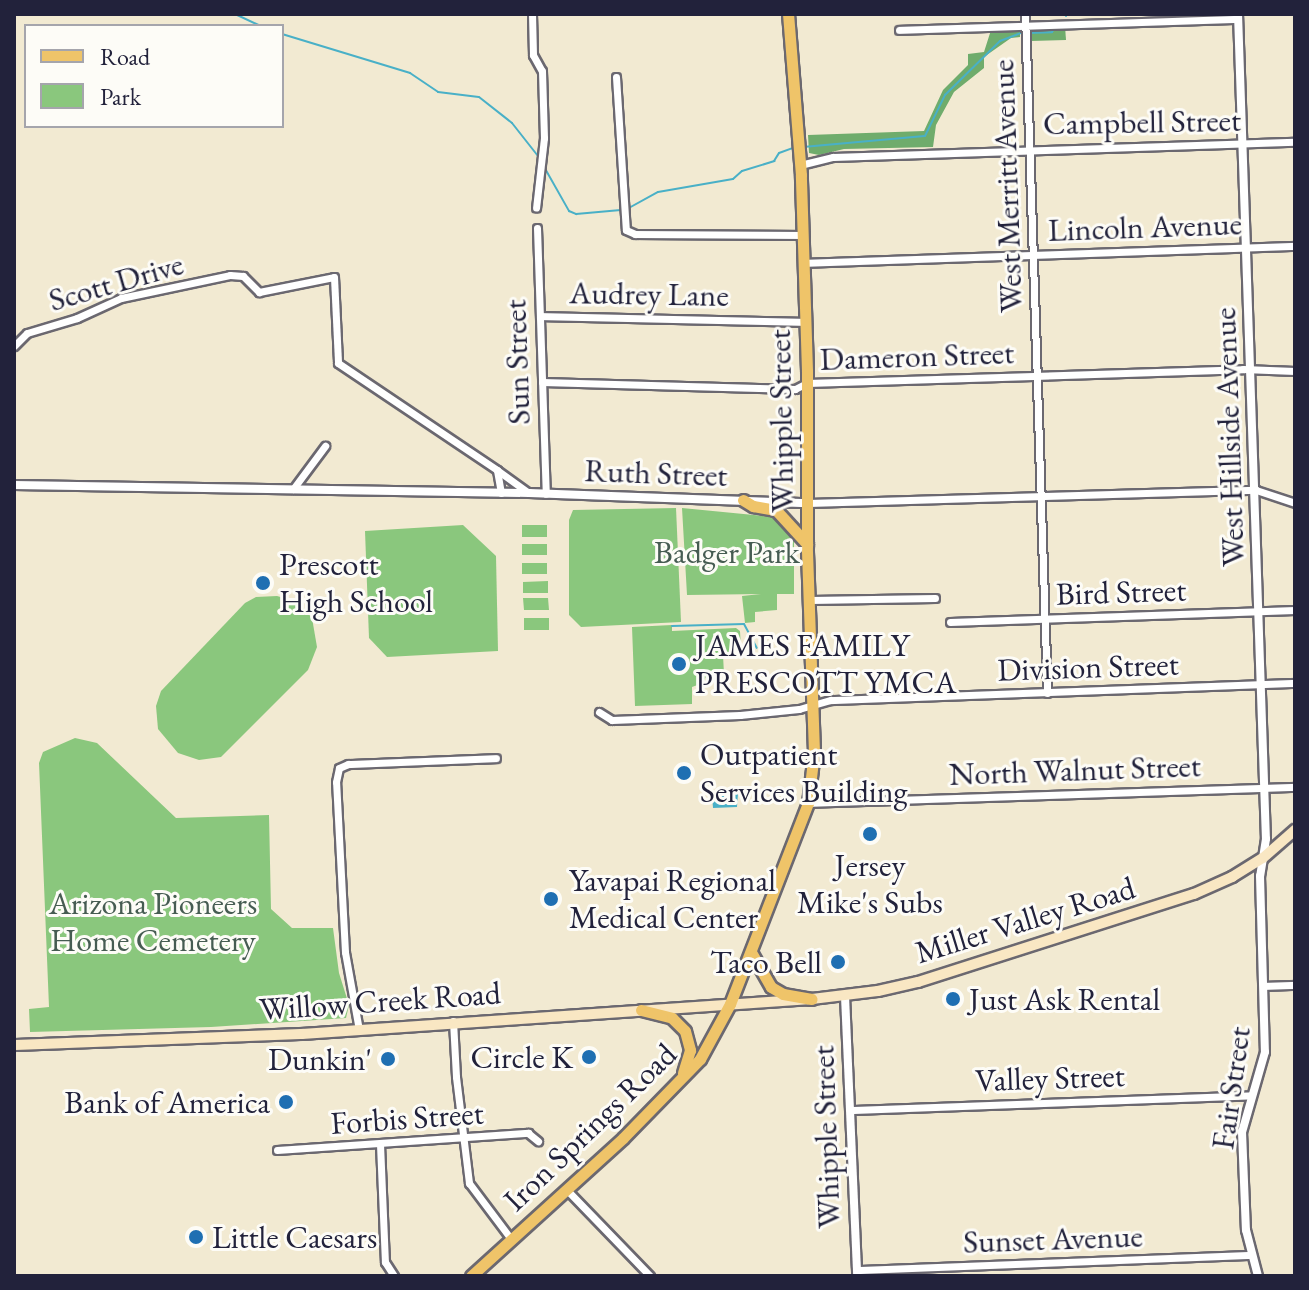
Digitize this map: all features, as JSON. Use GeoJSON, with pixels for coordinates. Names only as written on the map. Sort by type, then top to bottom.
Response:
{"type":"FeatureCollection","features":[{"type":"Feature","properties":{"kind":"main road","name":"Whipple Street"},"geometry":{"type":"LineString","coordinates":[[730,1004],[808,803],[814,752],[807,544],[804,263],[788,14]]}},
{"type":"Feature","properties":{"kind":"main road"},"geometry":{"type":"LineString","coordinates":[[743,500],[753,506],[776,510],[807,544]]}},
{"type":"Feature","properties":{"kind":"main road","name":"Miller Valley Road"},"geometry":{"type":"LineString","coordinates":[[750,1002],[845,996],[918,982],[1194,894],[1263,858],[1295,830]]}},
{"type":"Feature","properties":{"kind":"main road"},"geometry":{"type":"LineString","coordinates":[[751,952],[771,987],[783,994],[812,999]]}},
{"type":"Feature","properties":{"kind":"main road","name":"Willow Creek Road"},"geometry":{"type":"LineString","coordinates":[[14,1045],[359,1030],[750,1002]]}},
{"type":"Feature","properties":{"kind":"main road","name":"Iron Springs Road"},"geometry":{"type":"LineString","coordinates":[[471,1276],[679,1083],[715,1038],[730,1004]]}},
{"type":"Feature","properties":{"kind":"main road"},"geometry":{"type":"LineString","coordinates":[[641,1010],[672,1018],[685,1031],[690,1050],[679,1083]]}},
{"type":"Feature","properties":{"kind":"street"},"geometry":{"type":"LineString","coordinates":[[532,14],[533,55],[542,71],[544,138],[536,208]]}},
{"type":"Feature","properties":{"kind":"street","name":"West Merritt Avenue"},"geometry":{"type":"LineString","coordinates":[[1025,14],[1047,693]]}},
{"type":"Feature","properties":{"kind":"street"},"geometry":{"type":"LineString","coordinates":[[899,30],[1238,16]]}},
{"type":"Feature","properties":{"kind":"street","name":"West Hillside Avenue"},"geometry":{"type":"LineString","coordinates":[[1238,16],[1256,490],[1263,858]]}},
{"type":"Feature","properties":{"kind":"street"},"geometry":{"type":"LineString","coordinates":[[616,77],[626,230],[635,234],[803,235]]}},
{"type":"Feature","properties":{"kind":"street","name":"Campbell Street"},"geometry":{"type":"LineString","coordinates":[[800,165],[833,157],[1295,142]]}},
{"type":"Feature","properties":{"kind":"street","name":"Sun Street"},"geometry":{"type":"LineString","coordinates":[[537,228],[546,494]]}},
{"type":"Feature","properties":{"kind":"street","name":"Lincoln Avenue"},"geometry":{"type":"LineString","coordinates":[[804,263],[1295,246]]}},
{"type":"Feature","properties":{"kind":"street","name":"Scott Drive"},"geometry":{"type":"LineString","coordinates":[[14,346],[27,333],[114,302],[230,275],[243,276],[259,292],[334,277],[338,363],[529,493]]}},
{"type":"Feature","properties":{"kind":"street","name":"Audrey Lane"},"geometry":{"type":"LineString","coordinates":[[540,316],[806,322]]}},
{"type":"Feature","properties":{"kind":"street","name":"Dameron Street"},"geometry":{"type":"LineString","coordinates":[[542,382],[788,389],[807,383],[1295,371]]}},
{"type":"Feature","properties":{"kind":"street"},"geometry":{"type":"LineString","coordinates":[[293,489],[325,446]]}},
{"type":"Feature","properties":{"kind":"street"},"geometry":{"type":"LineString","coordinates":[[497,470],[501,493]]}},
{"type":"Feature","properties":{"kind":"street","name":"Ruth Street"},"geometry":{"type":"LineString","coordinates":[[14,485],[529,493],[808,503],[1256,490],[1295,503]]}},
{"type":"Feature","properties":{"kind":"street"},"geometry":{"type":"LineString","coordinates":[[810,600],[935,598]]}},
{"type":"Feature","properties":{"kind":"street","name":"Bird Street"},"geometry":{"type":"LineString","coordinates":[[950,622],[1295,610]]}},
{"type":"Feature","properties":{"kind":"street","name":"Division Street"},"geometry":{"type":"LineString","coordinates":[[599,712],[612,720],[722,716],[799,709],[813,704],[1295,683]]}},
{"type":"Feature","properties":{"kind":"street"},"geometry":{"type":"LineString","coordinates":[[359,1030],[345,952],[336,782],[339,768],[348,764],[496,758]]}},
{"type":"Feature","properties":{"kind":"street","name":"North Walnut Street"},"geometry":{"type":"LineString","coordinates":[[808,803],[1295,787]]}},
{"type":"Feature","properties":{"kind":"street","name":"Fair Street"},"geometry":{"type":"LineString","coordinates":[[1258,1276],[1246,1230],[1242,1132],[1265,1052],[1260,876],[1263,858]]}},
{"type":"Feature","properties":{"kind":"street"},"geometry":{"type":"LineString","coordinates":[[1265,986],[1295,985]]}},
{"type":"Feature","properties":{"kind":"street","name":"Whipple Street"},"geometry":{"type":"LineString","coordinates":[[845,996],[857,1273]]}},
{"type":"Feature","properties":{"kind":"street"},"geometry":{"type":"LineString","coordinates":[[453,1021],[462,1139],[469,1183],[511,1239]]}},
{"type":"Feature","properties":{"kind":"street","name":"Valley Street"},"geometry":{"type":"LineString","coordinates":[[850,1110],[1251,1095]]}},
{"type":"Feature","properties":{"kind":"street","name":"Forbis Street"},"geometry":{"type":"LineString","coordinates":[[277,1150],[528,1133],[538,1141]]}},
{"type":"Feature","properties":{"kind":"street"},"geometry":{"type":"LineString","coordinates":[[380,1144],[385,1262],[394,1276]]}},
{"type":"Feature","properties":{"kind":"street"},"geometry":{"type":"LineString","coordinates":[[566,1189],[650,1276]]}},
{"type":"Feature","properties":{"kind":"street","name":"Sunset Avenue"},"geometry":{"type":"LineString","coordinates":[[857,1273],[1251,1255]]}},
{"type":"Feature","properties":{"kind":"green space"},"geometry":{"type":"Polygon","coordinates":[[[1065,26],[1066,40],[1031,41],[1030,27],[1065,26]]]}},
{"type":"Feature","properties":{"kind":"green space"},"geometry":{"type":"Polygon","coordinates":[[[1020,27],[1020,37],[1011,38],[984,57],[984,68],[954,92],[936,125],[933,147],[844,149],[819,155],[809,153],[808,135],[924,131],[943,90],[968,65],[968,54],[984,52],[991,30],[1020,27]]]}},
{"type":"Feature","properties":{"kind":"green space"},"geometry":{"type":"Polygon","coordinates":[[[676,508],[681,622],[581,627],[569,615],[569,520],[573,510],[676,508]]]}},
{"type":"Feature","properties":{"kind":"green space","name":"Badger Park"},"geometry":{"type":"Polygon","coordinates":[[[682,508],[773,517],[794,540],[794,594],[777,594],[777,610],[755,612],[755,622],[745,623],[742,596],[761,594],[687,595],[682,508]]]}},
{"type":"Feature","properties":{"kind":"green space"},"geometry":{"type":"Polygon","coordinates":[[[463,525],[496,556],[498,651],[387,657],[369,638],[365,531],[463,525]]]}},
{"type":"Feature","properties":{"kind":"green space"},"geometry":{"type":"Polygon","coordinates":[[[522,525],[547,525],[547,537],[522,537],[522,525]]]}},
{"type":"Feature","properties":{"kind":"green space"},"geometry":{"type":"Polygon","coordinates":[[[522,544],[547,544],[547,555],[522,555],[522,544]]]}},
{"type":"Feature","properties":{"kind":"green space"},"geometry":{"type":"Polygon","coordinates":[[[522,563],[547,563],[547,574],[522,574],[522,563]]]}},
{"type":"Feature","properties":{"kind":"green space"},"geometry":{"type":"Polygon","coordinates":[[[548,581],[548,593],[523,593],[523,582],[548,581]]]}},
{"type":"Feature","properties":{"kind":"green space"},"geometry":{"type":"Polygon","coordinates":[[[277,596],[298,602],[312,618],[317,647],[308,670],[221,757],[199,760],[178,753],[158,729],[156,706],[161,691],[245,603],[256,597],[277,596]]]}},
{"type":"Feature","properties":{"kind":"green space"},"geometry":{"type":"Polygon","coordinates":[[[523,598],[548,598],[549,610],[524,610],[523,598]]]}},
{"type":"Feature","properties":{"kind":"green space"},"geometry":{"type":"Polygon","coordinates":[[[524,618],[549,618],[549,630],[524,630],[524,618]]]}},
{"type":"Feature","properties":{"kind":"green space","name":"JAMES FAMILY PRESCOTT YMCA"},"geometry":{"type":"Polygon","coordinates":[[[672,625],[672,631],[736,628],[740,631],[741,649],[735,649],[735,654],[723,655],[724,674],[707,674],[703,683],[692,687],[692,704],[635,706],[632,627],[672,625]]]}},
{"type":"Feature","properties":{"kind":"green space","name":"Arizona Pioneers Home Cemetery"},"geometry":{"type":"Polygon","coordinates":[[[75,738],[97,743],[176,818],[269,815],[271,909],[292,928],[333,928],[339,973],[349,1005],[346,1018],[211,1027],[30,1032],[29,1009],[49,1007],[39,763],[43,752],[75,738]]]}},
{"type":"Feature","properties":{"kind":"water"},"geometry":{"type":"Polygon","coordinates":[[[738,793],[737,807],[713,808],[712,795],[738,793]]]}},
{"type":"Feature","properties":{"kind":"waterway"},"geometry":{"type":"LineString","coordinates":[[235,14],[257,24]]}},
{"type":"Feature","properties":{"kind":"waterway"},"geometry":{"type":"LineString","coordinates":[[1028,33],[1052,32],[1055,28]]}},
{"type":"Feature","properties":{"kind":"waterway"},"geometry":{"type":"LineString","coordinates":[[803,147],[925,136],[945,95],[1000,41],[1021,33]]}},
{"type":"Feature","properties":{"kind":"waterway"},"geometry":{"type":"LineString","coordinates":[[284,35],[410,73],[438,92],[479,97],[512,123],[538,156]]}},
{"type":"Feature","properties":{"kind":"waterway"},"geometry":{"type":"LineString","coordinates":[[627,209],[658,192],[733,179],[742,171],[774,161],[779,153],[793,148]]}},
{"type":"Feature","properties":{"kind":"waterway"},"geometry":{"type":"LineString","coordinates":[[543,165],[569,211],[576,214],[621,210]]}},
{"type":"Feature","properties":{"kind":"waterway"},"geometry":{"type":"LineString","coordinates":[[672,626],[744,624],[757,648]]}},
{"type":"Feature","properties":{"kind":"place","name":"Prescott High School"},"geometry":{"type":"Point","coordinates":[263,583]}},
{"type":"Feature","properties":{"kind":"place","name":"JAMES FAMILY PRESCOTT YMCA"},"geometry":{"type":"Point","coordinates":[679,664]}},
{"type":"Feature","properties":{"kind":"place","name":"Outpatient Services Building"},"geometry":{"type":"Point","coordinates":[684,773]}},
{"type":"Feature","properties":{"kind":"place","name":"Jersey Mike's Subs"},"geometry":{"type":"Point","coordinates":[870,834]}},
{"type":"Feature","properties":{"kind":"place","name":"Yavapai Regional Medical Center"},"geometry":{"type":"Point","coordinates":[551,899]}},
{"type":"Feature","properties":{"kind":"place","name":"Taco Bell"},"geometry":{"type":"Point","coordinates":[838,962]}},
{"type":"Feature","properties":{"kind":"place","name":"Just Ask Rental"},"geometry":{"type":"Point","coordinates":[953,999]}},
{"type":"Feature","properties":{"kind":"place","name":"Circle K"},"geometry":{"type":"Point","coordinates":[589,1057]}},
{"type":"Feature","properties":{"kind":"place","name":"Dunkin'"},"geometry":{"type":"Point","coordinates":[388,1059]}},
{"type":"Feature","properties":{"kind":"place","name":"Bank of America"},"geometry":{"type":"Point","coordinates":[286,1102]}},
{"type":"Feature","properties":{"kind":"place","name":"Little Caesars"},"geometry":{"type":"Point","coordinates":[196,1237]}}]}
